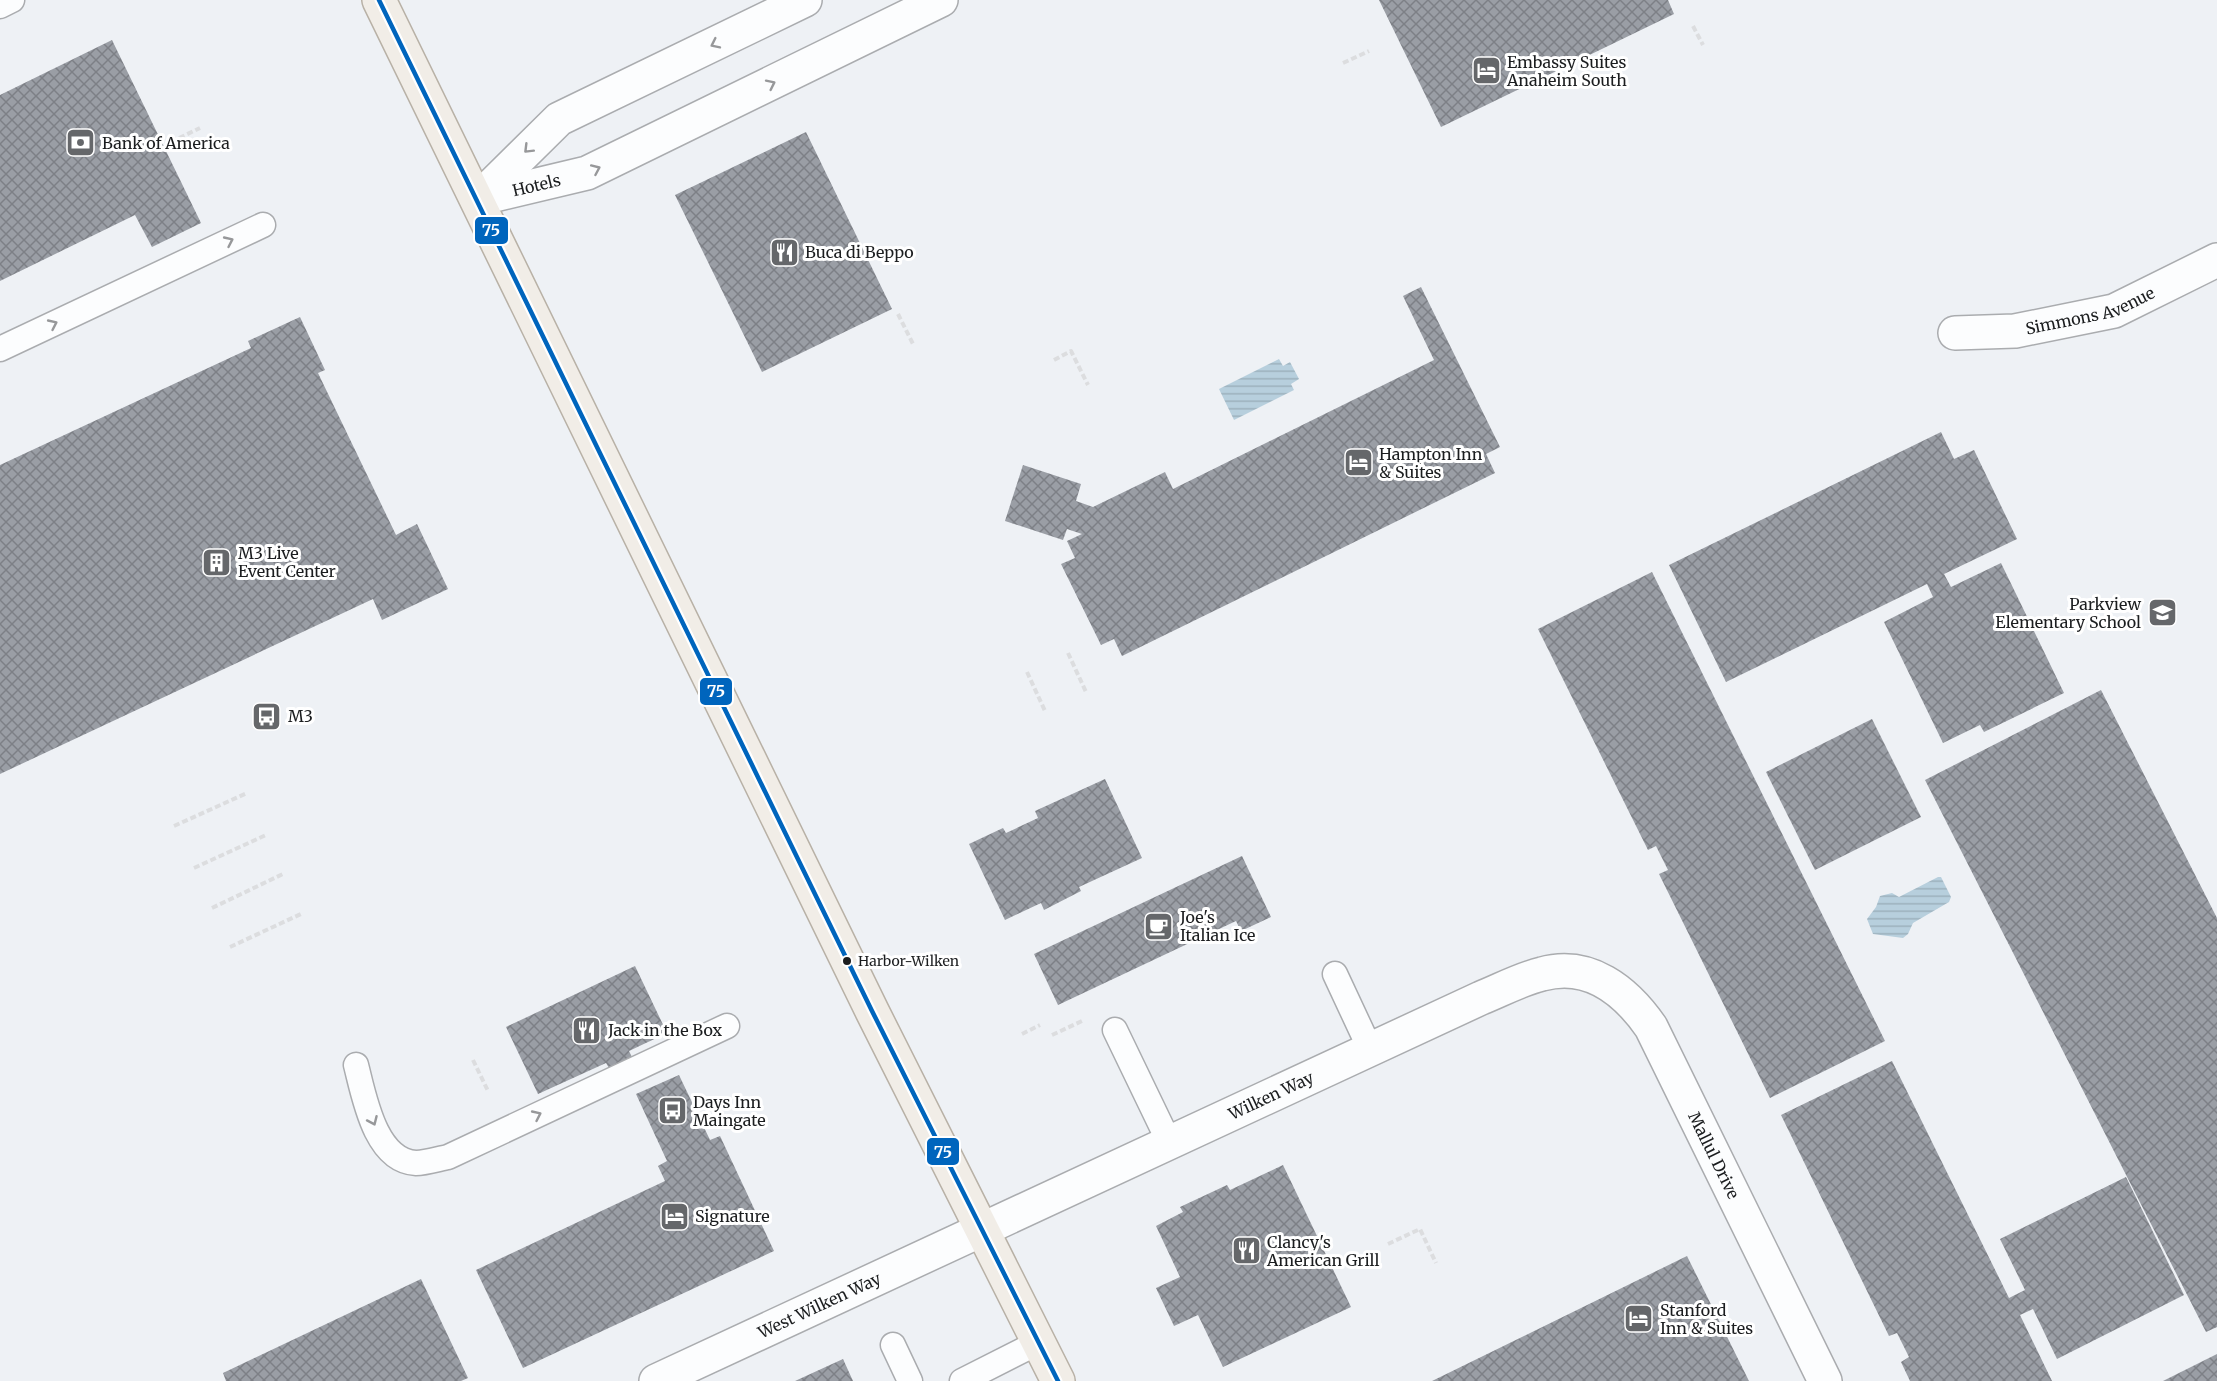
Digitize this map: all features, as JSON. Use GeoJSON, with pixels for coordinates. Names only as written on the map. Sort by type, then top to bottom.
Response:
{"type":"FeatureCollection","features":[{"type":"Feature","properties":{"kind":"main road"},"geometry":{"type":"LineString","coordinates":[[379,0],[478,199],[793,851],[1058,1381]]}},
{"type":"Feature","properties":{"kind":"street","name":"Hotels"},"geometry":{"type":"LineString","coordinates":[[478,199],[559,119],[806,0]]}},
{"type":"Feature","properties":{"kind":"street","name":"Hotels"},"geometry":{"type":"LineString","coordinates":[[478,199],[588,173],[941,0]]}},
{"type":"Feature","properties":{"kind":"street","name":"Simmons Avenue"},"geometry":{"type":"LineString","coordinates":[[1955,333],[2015,331],[2114,311],[2217,260]]}},
{"type":"Feature","properties":{"kind":"street","name":"Wilken Way"},"geometry":{"type":"LineString","coordinates":[[983,1228],[1481,998],[1542,974],[1563,971]]}},
{"type":"Feature","properties":{"kind":"street","name":"Mallul Drive"},"geometry":{"type":"LineString","coordinates":[[1563,971],[1579,972],[1610,984],[1636,1005],[1651,1027],[1825,1381]]}},
{"type":"Feature","properties":{"kind":"street","name":"West Wilken Way"},"geometry":{"type":"LineString","coordinates":[[656,1381],[983,1228]]}},
{"type":"Feature","properties":{"kind":"lane"},"geometry":{"type":"LineString","coordinates":[[0,6],[12,0]]}},
{"type":"Feature","properties":{"kind":"lane"},"geometry":{"type":"LineString","coordinates":[[0,349],[263,225]]}},
{"type":"Feature","properties":{"kind":"lane"},"geometry":{"type":"LineString","coordinates":[[1335,974],[1370,1049]]}},
{"type":"Feature","properties":{"kind":"lane"},"geometry":{"type":"LineString","coordinates":[[356,1065],[370,1115],[384,1145],[391,1153],[415,1163],[448,1157],[727,1026]]}},
{"type":"Feature","properties":{"kind":"lane"},"geometry":{"type":"LineString","coordinates":[[1115,1030],[1169,1142]]}},
{"type":"Feature","properties":{"kind":"lane"},"geometry":{"type":"LineString","coordinates":[[962,1381],[1039,1342]]}},
{"type":"Feature","properties":{"kind":"lane"},"geometry":{"type":"LineString","coordinates":[[893,1344],[910,1381]]}},
{"type":"Feature","properties":{"kind":"path"},"geometry":{"type":"LineString","coordinates":[[1693,26],[1702,45]]}},
{"type":"Feature","properties":{"kind":"path"},"geometry":{"type":"LineString","coordinates":[[1343,63],[1369,51]]}},
{"type":"Feature","properties":{"kind":"path"},"geometry":{"type":"LineString","coordinates":[[171,142],[200,128]]}},
{"type":"Feature","properties":{"kind":"path"},"geometry":{"type":"LineString","coordinates":[[898,314],[913,344]]}},
{"type":"Feature","properties":{"kind":"path"},"geometry":{"type":"LineString","coordinates":[[1054,360],[1071,351],[1088,385]]}},
{"type":"Feature","properties":{"kind":"path"},"geometry":{"type":"LineString","coordinates":[[1068,653],[1086,692]]}},
{"type":"Feature","properties":{"kind":"path"},"geometry":{"type":"LineString","coordinates":[[1027,672],[1045,711]]}},
{"type":"Feature","properties":{"kind":"path"},"geometry":{"type":"LineString","coordinates":[[174,826],[247,793]]}},
{"type":"Feature","properties":{"kind":"path"},"geometry":{"type":"LineString","coordinates":[[194,868],[266,835]]}},
{"type":"Feature","properties":{"kind":"path"},"geometry":{"type":"LineString","coordinates":[[212,908],[285,873]]}},
{"type":"Feature","properties":{"kind":"path"},"geometry":{"type":"LineString","coordinates":[[230,947],[303,913]]}},
{"type":"Feature","properties":{"kind":"path"},"geometry":{"type":"LineString","coordinates":[[1052,1035],[1086,1020]]}},
{"type":"Feature","properties":{"kind":"path"},"geometry":{"type":"LineString","coordinates":[[1022,1034],[1040,1025]]}},
{"type":"Feature","properties":{"kind":"path"},"geometry":{"type":"LineString","coordinates":[[473,1060],[488,1091]]}},
{"type":"Feature","properties":{"kind":"path"},"geometry":{"type":"LineString","coordinates":[[1388,1244],[1420,1229],[1436,1263]]}},
{"type":"Feature","properties":{"kind":"water"},"geometry":{"type":"Polygon","coordinates":[[[1279,359],[1283,366],[1290,362],[1299,379],[1291,384],[1294,390],[1234,420],[1219,389],[1279,359]]]}},
{"type":"Feature","properties":{"kind":"water"},"geometry":{"type":"Polygon","coordinates":[[[1941,877],[1951,897],[1949,902],[1913,923],[1908,934],[1903,938],[1873,934],[1867,919],[1876,907],[1880,896],[1892,893],[1899,897],[1941,877]]]}},
{"type":"Feature","properties":{"kind":"building","name":"Embassy Suites Anaheim South"},"geometry":{"type":"Polygon","coordinates":[[[1379,0],[1668,0],[1674,14],[1441,127],[1379,0]]]}},
{"type":"Feature","properties":{"kind":"building","name":"Bank of America"},"geometry":{"type":"Polygon","coordinates":[[[112,40],[201,223],[152,247],[135,215],[0,281],[0,95],[112,40]]]}},
{"type":"Feature","properties":{"kind":"building","name":"Buca di Beppo"},"geometry":{"type":"Polygon","coordinates":[[[806,132],[892,309],[762,372],[675,195],[806,132]]]}},
{"type":"Feature","properties":{"kind":"building","name":"Hampton Inn & Suites"},"geometry":{"type":"Polygon","coordinates":[[[1421,287],[1500,447],[1486,454],[1495,473],[1122,656],[1114,639],[1101,645],[1061,564],[1075,558],[1067,541],[1082,534],[1067,529],[1063,540],[1005,521],[1023,465],[1081,484],[1076,501],[1093,507],[1165,472],[1173,489],[1434,360],[1403,296],[1421,287]]]}},
{"type":"Feature","properties":{"kind":"building","name":"M3 Live Event Center"},"geometry":{"type":"Polygon","coordinates":[[[300,317],[325,370],[318,373],[396,535],[417,524],[448,589],[382,620],[373,599],[0,774],[0,465],[251,348],[248,341],[300,317]]]}},
{"type":"Feature","properties":{"kind":"building"},"geometry":{"type":"Polygon","coordinates":[[[1941,432],[1954,459],[1974,450],[2017,539],[1944,574],[1951,587],[2001,563],[2064,693],[1984,732],[1980,725],[1943,743],[1884,622],[1933,597],[1927,584],[1726,682],[1669,565],[1941,432]]]}},
{"type":"Feature","properties":{"kind":"building"},"geometry":{"type":"Polygon","coordinates":[[[1652,572],[1885,1041],[1770,1098],[1659,874],[1668,870],[1656,846],[1648,850],[1538,629],[1652,572]]]}},
{"type":"Feature","properties":{"kind":"building"},"geometry":{"type":"Polygon","coordinates":[[[2101,690],[2217,918],[2217,1327],[2206,1332],[1925,780],[2101,690]]]}},
{"type":"Feature","properties":{"kind":"building"},"geometry":{"type":"Polygon","coordinates":[[[1872,719],[1921,817],[1815,870],[1766,772],[1872,719]]]}},
{"type":"Feature","properties":{"kind":"building"},"geometry":{"type":"Polygon","coordinates":[[[1105,779],[1142,858],[1079,887],[1081,891],[1044,910],[1041,903],[1005,920],[969,844],[1003,828],[1006,833],[1038,818],[1035,811],[1105,779]]]}},
{"type":"Feature","properties":{"kind":"building","name":"Joe's Italian Ice"},"geometry":{"type":"Polygon","coordinates":[[[1242,856],[1271,917],[1241,931],[1236,921],[1058,1005],[1034,954],[1242,856]]]}},
{"type":"Feature","properties":{"kind":"building","name":"Jack in the Box"},"geometry":{"type":"Polygon","coordinates":[[[635,966],[667,1033],[629,1051],[632,1057],[609,1068],[606,1063],[538,1094],[506,1027],[635,966]]]}},
{"type":"Feature","properties":{"kind":"building"},"geometry":{"type":"Polygon","coordinates":[[[1892,1061],[2009,1298],[2025,1290],[2000,1239],[2126,1177],[2184,1295],[2057,1359],[2033,1309],[2020,1315],[2052,1381],[1910,1381],[1901,1362],[1909,1357],[1897,1333],[1889,1336],[1781,1115],[1892,1061]]]}},
{"type":"Feature","properties":{"kind":"building","name":"Signature"},"geometry":{"type":"Polygon","coordinates":[[[679,1075],[710,1140],[720,1136],[774,1251],[523,1368],[476,1270],[665,1181],[658,1166],[667,1161],[636,1094],[679,1075]]]}},
{"type":"Feature","properties":{"kind":"building","name":"Clancy's American Grill"},"geometry":{"type":"Polygon","coordinates":[[[1283,1165],[1351,1307],[1223,1367],[1198,1315],[1174,1326],[1156,1288],[1180,1277],[1156,1226],[1183,1212],[1180,1207],[1227,1185],[1230,1190],[1283,1165]]]}},
{"type":"Feature","properties":{"kind":"building","name":"Stanford Inn & Suites"},"geometry":{"type":"Polygon","coordinates":[[[1687,1256],[1749,1381],[1432,1381],[1687,1256]]]}},
{"type":"Feature","properties":{"kind":"building"},"geometry":{"type":"Polygon","coordinates":[[[421,1279],[468,1378],[461,1381],[226,1381],[223,1373],[421,1279]]]}},
{"type":"Feature","properties":{"kind":"building"},"geometry":{"type":"Polygon","coordinates":[[[2217,1354],[2217,1381],[2163,1381],[2217,1354]]]}},
{"type":"Feature","properties":{"kind":"building"},"geometry":{"type":"Polygon","coordinates":[[[843,1359],[853,1381],[795,1381],[843,1359]]]}},
{"type":"Feature","properties":{"kind":"transit line","name":"75"},"geometry":{"type":"LineString","coordinates":[[379,0],[872,1011],[1058,1381]]}},
{"type":"Feature","properties":{"kind":"place","name":"Embassy Suites Anaheim South"},"geometry":{"type":"Point","coordinates":[1486,71]}},
{"type":"Feature","properties":{"kind":"place","name":"Bank of America"},"geometry":{"type":"Point","coordinates":[81,143]}},
{"type":"Feature","properties":{"kind":"place","name":"Buca di Beppo"},"geometry":{"type":"Point","coordinates":[784,252]}},
{"type":"Feature","properties":{"kind":"place","name":"Hampton Inn & Suites"},"geometry":{"type":"Point","coordinates":[1358,463]}},
{"type":"Feature","properties":{"kind":"place","name":"M3 Live Event Center"},"geometry":{"type":"Point","coordinates":[217,562]}},
{"type":"Feature","properties":{"kind":"place","name":"Parkview Elementary School"},"geometry":{"type":"Point","coordinates":[2162,613]}},
{"type":"Feature","properties":{"kind":"place","name":"M3"},"geometry":{"type":"Point","coordinates":[267,716]}},
{"type":"Feature","properties":{"kind":"place","name":"Joe's Italian Ice"},"geometry":{"type":"Point","coordinates":[1159,926]}},
{"type":"Feature","properties":{"kind":"place","name":"Harbor-Wilken"},"geometry":{"type":"Point","coordinates":[847,961]}},
{"type":"Feature","properties":{"kind":"place","name":"Jack in the Box"},"geometry":{"type":"Point","coordinates":[587,1030]}},
{"type":"Feature","properties":{"kind":"place","name":"Days Inn Maingate"},"geometry":{"type":"Point","coordinates":[672,1111]}},
{"type":"Feature","properties":{"kind":"place","name":"Signature"},"geometry":{"type":"Point","coordinates":[674,1216]}},
{"type":"Feature","properties":{"kind":"place","name":"Clancy's American Grill"},"geometry":{"type":"Point","coordinates":[1246,1251]}},
{"type":"Feature","properties":{"kind":"place","name":"Stanford Inn & Suites"},"geometry":{"type":"Point","coordinates":[1639,1319]}}]}
